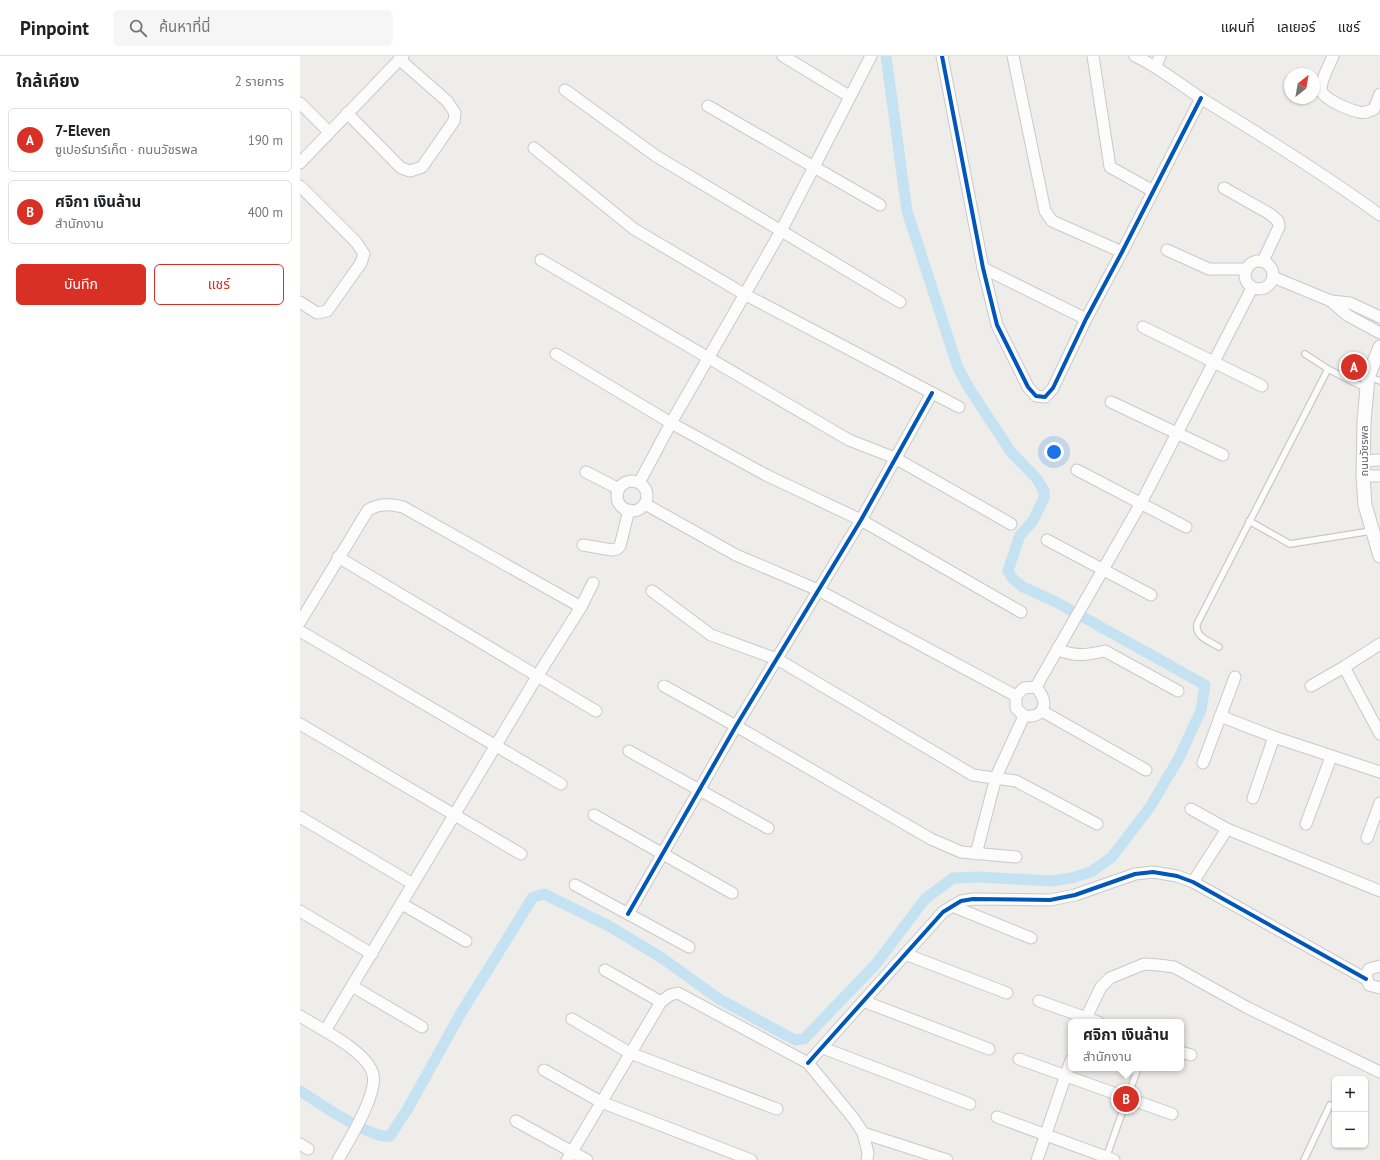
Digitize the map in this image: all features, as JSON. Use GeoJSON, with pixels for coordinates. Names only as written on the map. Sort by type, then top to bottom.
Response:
{"type":"FeatureCollection","features":[{"type":"Feature","properties":{"kind":"street"},"geometry":{"type":"LineString","coordinates":[[783,56],[849,96]]}},
{"type":"Feature","properties":{"kind":"street"},"geometry":{"type":"LineString","coordinates":[[639,483],[671,422],[781,231],[849,96],[871,56]]}},
{"type":"Feature","properties":{"kind":"street"},"geometry":{"type":"LineString","coordinates":[[942,56],[983,268],[997,325],[1028,387],[1036,396],[1045,397],[1053,388],[1086,319],[1201,98]]}},
{"type":"Feature","properties":{"kind":"street"},"geometry":{"type":"LineString","coordinates":[[1013,56],[1045,211],[1052,220],[1122,252]]}},
{"type":"Feature","properties":{"kind":"street"},"geometry":{"type":"LineString","coordinates":[[1093,56],[1110,167],[1153,191]]}},
{"type":"Feature","properties":{"kind":"street"},"geometry":{"type":"LineString","coordinates":[[1135,56],[1158,61],[1201,98],[1354,195],[1380,216]]}},
{"type":"Feature","properties":{"kind":"street"},"geometry":{"type":"LineString","coordinates":[[1333,56],[1321,88],[1322,94],[1327,99],[1360,113],[1374,109],[1380,94]]}},
{"type":"Feature","properties":{"kind":"street"},"geometry":{"type":"LineString","coordinates":[[300,163],[399,57],[447,101],[454,113],[454,122],[422,167],[410,171],[401,168],[347,113]]}},
{"type":"Feature","properties":{"kind":"street"},"geometry":{"type":"LineString","coordinates":[[565,90],[656,156],[900,302]]}},
{"type":"Feature","properties":{"kind":"street"},"geometry":{"type":"LineString","coordinates":[[300,103],[329,132]]}},
{"type":"Feature","properties":{"kind":"street"},"geometry":{"type":"LineString","coordinates":[[708,106],[880,205]]}},
{"type":"Feature","properties":{"kind":"street"},"geometry":{"type":"LineString","coordinates":[[534,148],[634,229],[744,294],[959,408]]}},
{"type":"Feature","properties":{"kind":"street"},"geometry":{"type":"LineString","coordinates":[[300,186],[356,242],[364,254],[361,263],[327,311],[317,313],[300,302]]}},
{"type":"Feature","properties":{"kind":"street"},"geometry":{"type":"LineString","coordinates":[[1224,188],[1270,214],[1278,221],[1279,227],[1263,261]]}},
{"type":"Feature","properties":{"kind":"street"},"geometry":{"type":"LineString","coordinates":[[1167,250],[1209,269],[1246,269],[1251,264],[1263,261]]}},
{"type":"Feature","properties":{"kind":"street"},"geometry":{"type":"LineString","coordinates":[[541,260],[849,440],[895,458],[1011,524]]}},
{"type":"Feature","properties":{"kind":"street"},"geometry":{"type":"LineString","coordinates":[[1246,269],[1246,280],[1252,288],[1262,289],[1269,285],[1273,277],[1272,268],[1263,261]]}},
{"type":"Feature","properties":{"kind":"street"},"geometry":{"type":"LineString","coordinates":[[983,268],[1086,319]]}},
{"type":"Feature","properties":{"kind":"street"},"geometry":{"type":"LineString","coordinates":[[1273,277],[1331,301],[1350,303],[1380,316]]}},
{"type":"Feature","properties":{"kind":"street"},"geometry":{"type":"LineString","coordinates":[[1036,687],[1141,503],[1252,288]]}},
{"type":"Feature","properties":{"kind":"street"},"geometry":{"type":"LineString","coordinates":[[1331,301],[1347,315],[1380,333]]}},
{"type":"Feature","properties":{"kind":"street"},"geometry":{"type":"LineString","coordinates":[[1143,327],[1262,386]]}},
{"type":"Feature","properties":{"kind":"street","name":"ถนนวัชรพล"},"geometry":{"type":"LineString","coordinates":[[1380,347],[1364,422],[1363,461],[1365,505],[1371,531],[1380,556]]}},
{"type":"Feature","properties":{"kind":"street"},"geometry":{"type":"LineString","coordinates":[[556,354],[671,422],[766,475],[861,520],[1022,612]]}},
{"type":"Feature","properties":{"kind":"street"},"geometry":{"type":"LineString","coordinates":[[628,914],[736,726],[861,520],[932,393]]}},
{"type":"Feature","properties":{"kind":"street"},"geometry":{"type":"LineString","coordinates":[[1111,402],[1222,455]]}},
{"type":"Feature","properties":{"kind":"street"},"geometry":{"type":"LineString","coordinates":[[1363,461],[1380,460]]}},
{"type":"Feature","properties":{"kind":"street"},"geometry":{"type":"LineString","coordinates":[[1077,470],[1186,527]]}},
{"type":"Feature","properties":{"kind":"street"},"geometry":{"type":"LineString","coordinates":[[586,472],[619,489]]}},
{"type":"Feature","properties":{"kind":"street"},"geometry":{"type":"LineString","coordinates":[[1363,476],[1380,476]]}},
{"type":"Feature","properties":{"kind":"street"},"geometry":{"type":"LineString","coordinates":[[628,482],[639,483],[646,492],[645,504],[638,509],[629,510],[619,502],[619,489],[628,482]]}},
{"type":"Feature","properties":{"kind":"street"},"geometry":{"type":"LineString","coordinates":[[300,622],[338,557],[368,510],[376,505],[389,504],[403,507],[581,607]]}},
{"type":"Feature","properties":{"kind":"street"},"geometry":{"type":"LineString","coordinates":[[645,504],[736,555],[818,590],[1016,696]]}},
{"type":"Feature","properties":{"kind":"street"},"geometry":{"type":"LineString","coordinates":[[583,545],[612,550],[617,549],[620,546],[629,510]]}},
{"type":"Feature","properties":{"kind":"street"},"geometry":{"type":"LineString","coordinates":[[1047,540],[1151,595]]}},
{"type":"Feature","properties":{"kind":"street"},"geometry":{"type":"LineString","coordinates":[[338,557],[596,711]]}},
{"type":"Feature","properties":{"kind":"street"},"geometry":{"type":"LineString","coordinates":[[325,1031],[496,744],[581,607],[593,583]]}},
{"type":"Feature","properties":{"kind":"street"},"geometry":{"type":"LineString","coordinates":[[652,591],[711,635],[777,659],[973,775],[1016,781],[1097,824]]}},
{"type":"Feature","properties":{"kind":"street"},"geometry":{"type":"LineString","coordinates":[[300,631],[496,744],[561,784]]}},
{"type":"Feature","properties":{"kind":"street"},"geometry":{"type":"LineString","coordinates":[[1310,686],[1344,667],[1380,644]]}},
{"type":"Feature","properties":{"kind":"street"},"geometry":{"type":"LineString","coordinates":[[1057,649],[1067,654],[1083,656],[1105,651],[1178,691]]}},
{"type":"Feature","properties":{"kind":"street"},"geometry":{"type":"LineString","coordinates":[[1344,667],[1380,734]]}},
{"type":"Feature","properties":{"kind":"street"},"geometry":{"type":"LineString","coordinates":[[1203,763],[1235,677]]}},
{"type":"Feature","properties":{"kind":"street"},"geometry":{"type":"LineString","coordinates":[[664,686],[948,848],[976,854],[1016,857]]}},
{"type":"Feature","properties":{"kind":"street"},"geometry":{"type":"LineString","coordinates":[[1036,687],[1042,694],[1045,703],[1042,711],[1034,717],[1024,716],[1016,708],[1016,696],[1024,688],[1036,687]]}},
{"type":"Feature","properties":{"kind":"street"},"geometry":{"type":"LineString","coordinates":[[1042,711],[1146,770]]}},
{"type":"Feature","properties":{"kind":"street"},"geometry":{"type":"LineString","coordinates":[[976,854],[996,777],[1024,716]]}},
{"type":"Feature","properties":{"kind":"street"},"geometry":{"type":"LineString","coordinates":[[1220,716],[1274,737],[1380,772]]}},
{"type":"Feature","properties":{"kind":"street"},"geometry":{"type":"LineString","coordinates":[[300,724],[521,854]]}},
{"type":"Feature","properties":{"kind":"street"},"geometry":{"type":"LineString","coordinates":[[1253,798],[1274,737]]}},
{"type":"Feature","properties":{"kind":"street"},"geometry":{"type":"LineString","coordinates":[[629,751],[768,828]]}},
{"type":"Feature","properties":{"kind":"street"},"geometry":{"type":"LineString","coordinates":[[1306,824],[1332,757]]}},
{"type":"Feature","properties":{"kind":"street"},"geometry":{"type":"LineString","coordinates":[[1367,838],[1380,803]]}},
{"type":"Feature","properties":{"kind":"street"},"geometry":{"type":"LineString","coordinates":[[1191,809],[1227,829],[1380,891]]}},
{"type":"Feature","properties":{"kind":"street"},"geometry":{"type":"LineString","coordinates":[[594,815],[732,893]]}},
{"type":"Feature","properties":{"kind":"street"},"geometry":{"type":"LineString","coordinates":[[300,817],[413,884]]}},
{"type":"Feature","properties":{"kind":"street"},"geometry":{"type":"LineString","coordinates":[[1193,882],[1227,829]]}},
{"type":"Feature","properties":{"kind":"street"},"geometry":{"type":"LineString","coordinates":[[808,1063],[943,912],[952,906],[973,899],[1050,900],[1075,895],[1135,874],[1153,872],[1177,876],[1193,882],[1375,987]]}},
{"type":"Feature","properties":{"kind":"street"},"geometry":{"type":"LineString","coordinates":[[575,885],[689,947]]}},
{"type":"Feature","properties":{"kind":"street"},"geometry":{"type":"LineString","coordinates":[[402,904],[466,941]]}},
{"type":"Feature","properties":{"kind":"street"},"geometry":{"type":"LineString","coordinates":[[952,906],[1031,938]]}},
{"type":"Feature","properties":{"kind":"street"},"geometry":{"type":"LineString","coordinates":[[300,911],[372,954]]}},
{"type":"Feature","properties":{"kind":"street"},"geometry":{"type":"LineString","coordinates":[[905,954],[1007,993]]}},
{"type":"Feature","properties":{"kind":"street"},"geometry":{"type":"LineString","coordinates":[[1085,1019],[1101,987],[1110,978],[1144,964],[1174,967],[1248,1008],[1380,1072]]}},
{"type":"Feature","properties":{"kind":"street"},"geometry":{"type":"LineString","coordinates":[[1375,987],[1369,969],[1380,966]]}},
{"type":"Feature","properties":{"kind":"street"},"geometry":{"type":"LineString","coordinates":[[604,970],[661,1002]]}},
{"type":"Feature","properties":{"kind":"street"},"geometry":{"type":"LineString","coordinates":[[352,986],[422,1027]]}},
{"type":"Feature","properties":{"kind":"street"},"geometry":{"type":"LineString","coordinates":[[569,1156],[661,1002],[670,995],[678,993],[808,1063],[854,1119],[863,1133],[868,1153],[867,1160]]}},
{"type":"Feature","properties":{"kind":"street"},"geometry":{"type":"LineString","coordinates":[[863,1001],[989,1049]]}},
{"type":"Feature","properties":{"kind":"street"},"geometry":{"type":"LineString","coordinates":[[1039,1001],[1083,1019]]}},
{"type":"Feature","properties":{"kind":"street"},"geometry":{"type":"LineString","coordinates":[[300,1016],[356,1052],[366,1060],[374,1075],[373,1086],[366,1108],[338,1160]]}},
{"type":"Feature","properties":{"kind":"street"},"geometry":{"type":"LineString","coordinates":[[572,1019],[630,1053],[777,1109]]}},
{"type":"Feature","properties":{"kind":"street"},"geometry":{"type":"LineString","coordinates":[[823,1048],[970,1104]]}},
{"type":"Feature","properties":{"kind":"street"},"geometry":{"type":"LineString","coordinates":[[1019,1058],[1172,1114]]}},
{"type":"Feature","properties":{"kind":"street"},"geometry":{"type":"LineString","coordinates":[[544,1070],[601,1102],[751,1160]]}},
{"type":"Feature","properties":{"kind":"street"},"geometry":{"type":"LineString","coordinates":[[1037,1160],[1044,1135],[1068,1070]]}},
{"type":"Feature","properties":{"kind":"street"},"geometry":{"type":"LineString","coordinates":[[997,1117],[1109,1159]]}},
{"type":"Feature","properties":{"kind":"street"},"geometry":{"type":"LineString","coordinates":[[516,1121],[569,1156],[587,1160]]}},
{"type":"Feature","properties":{"kind":"street"},"geometry":{"type":"LineString","coordinates":[[863,1133],[947,1160]]}},
{"type":"Feature","properties":{"kind":"lane"},"geometry":{"type":"LineString","coordinates":[[1305,354],[1328,369],[1372,383]]}},
{"type":"Feature","properties":{"kind":"lane"},"geometry":{"type":"LineString","coordinates":[[1219,647],[1199,635],[1196,630],[1198,624],[1328,369]]}},
{"type":"Feature","properties":{"kind":"lane"},"geometry":{"type":"LineString","coordinates":[[1249,522],[1290,544],[1371,531]]}},
{"type":"Feature","properties":{"kind":"lane"},"geometry":{"type":"LineString","coordinates":[[1109,1159],[1137,1071]]}},
{"type":"Feature","properties":{"kind":"lane"},"geometry":{"type":"LineString","coordinates":[[1304,1160],[1330,1105]]}},
{"type":"Feature","properties":{"kind":"waterway"},"geometry":{"type":"LineString","coordinates":[[300,1091],[357,1126],[370,1132],[390,1136],[407,1110],[461,1013],[533,897],[544,894],[609,926],[662,958],[719,999],[795,1040],[804,1039],[876,964],[925,899],[953,878],[979,877],[1052,881],[1071,878],[1091,872],[1112,857],[1150,807],[1179,758],[1201,710],[1205,685],[1056,602],[1023,587],[1012,578],[1008,571],[1020,535],[1033,521],[1044,498],[1044,491],[1037,479],[1011,452],[969,388],[958,368],[907,211],[886,56]]}},
{"type":"Feature","properties":{"kind":"cycle path"},"geometry":{"type":"LineString","coordinates":[[942,56],[983,268],[997,325],[1028,387],[1036,396],[1045,397],[1053,388],[1086,319],[1201,98]]}},
{"type":"Feature","properties":{"kind":"cycle path"},"geometry":{"type":"LineString","coordinates":[[628,914],[736,726],[861,520],[932,393]]}},
{"type":"Feature","properties":{"kind":"cycle path"},"geometry":{"type":"LineString","coordinates":[[808,1063],[943,912],[961,901],[973,899],[1050,900],[1075,895],[1135,874],[1153,872],[1177,876],[1193,882],[1366,979]]}},
{"type":"Feature","properties":{"kind":"place","name":"7-Eleven"},"geometry":{"type":"Point","coordinates":[1354,367]}},
{"type":"Feature","properties":{"kind":"place","name":"ศจิกา เงินล้าน"},"geometry":{"type":"Point","coordinates":[1126,1099]}}]}
